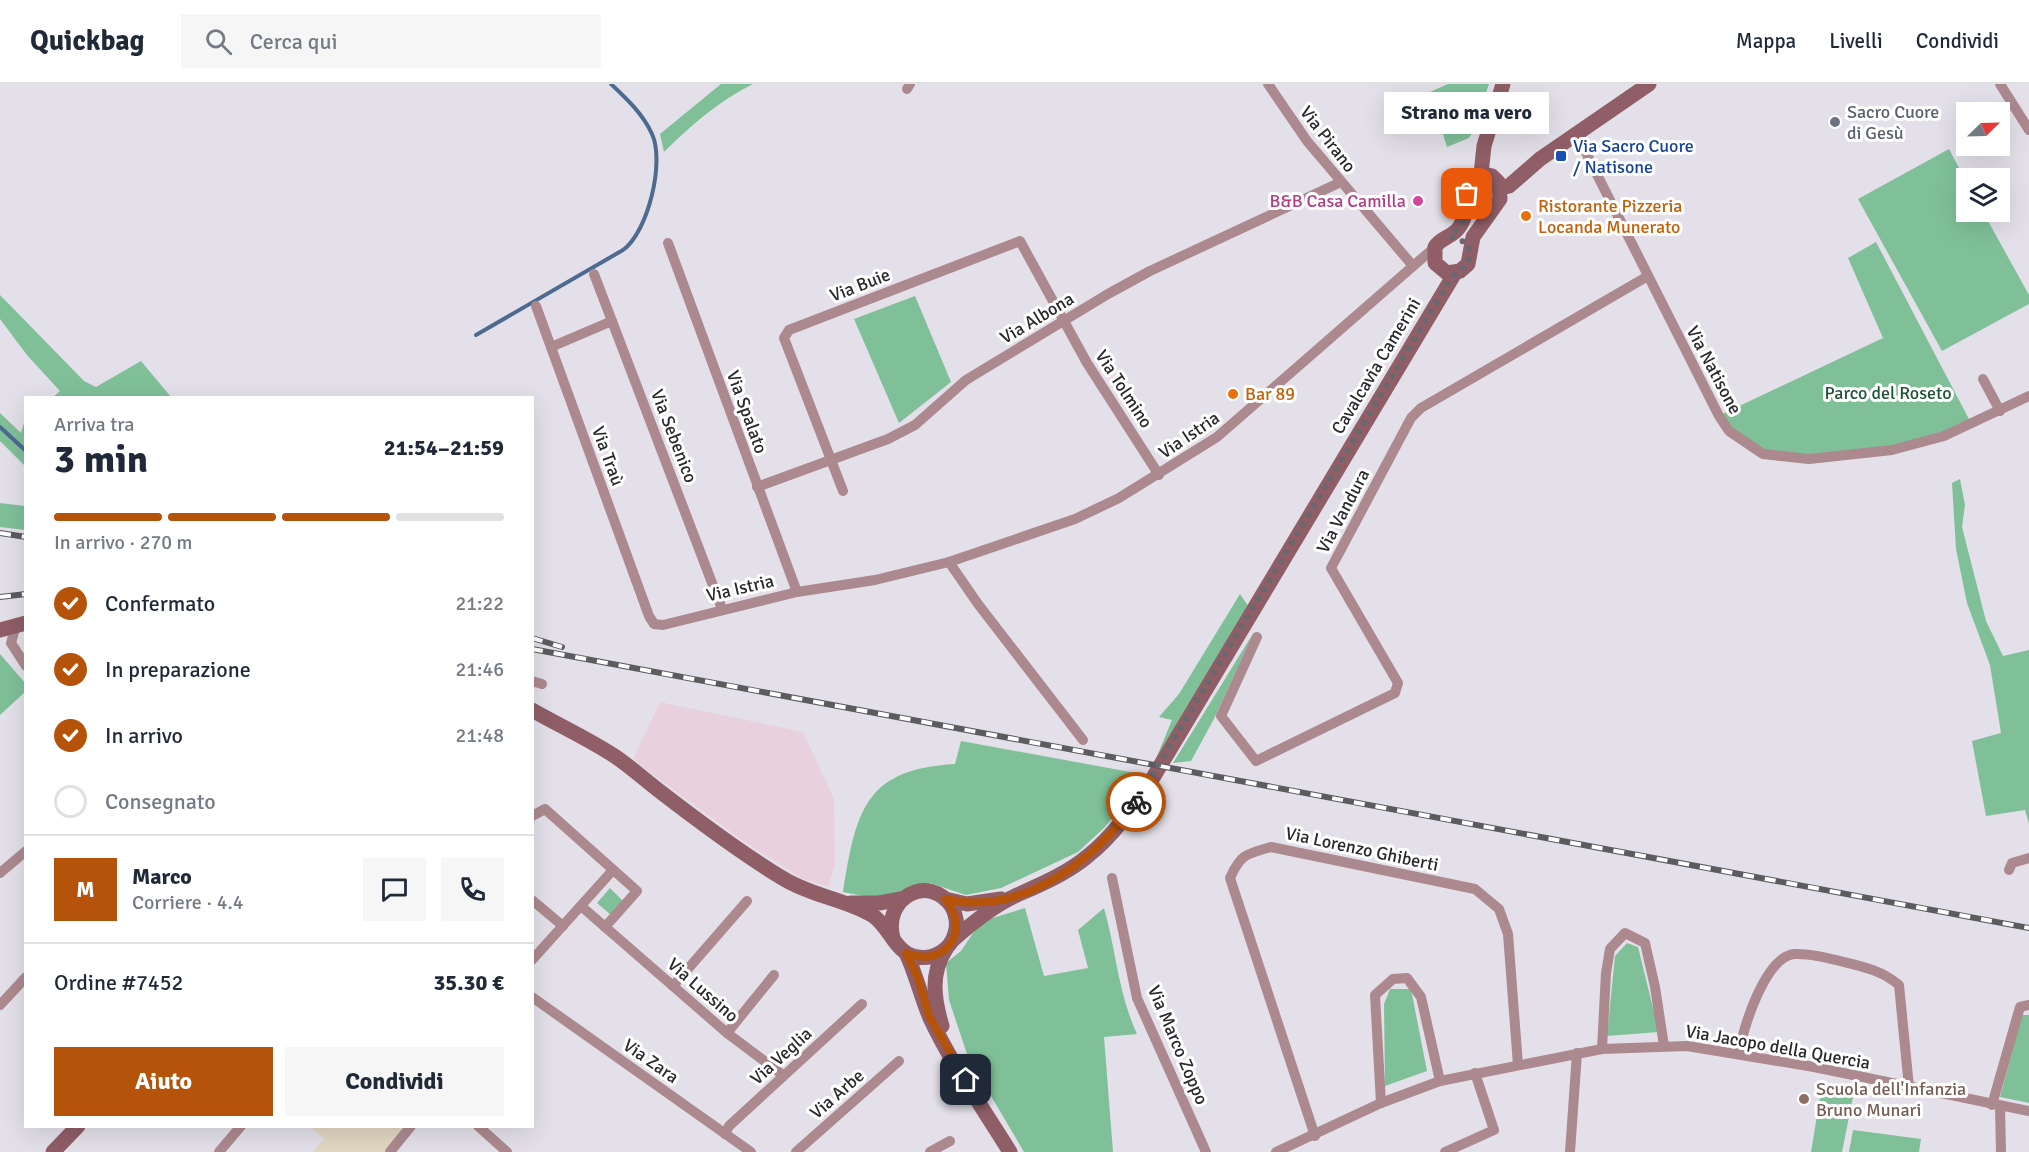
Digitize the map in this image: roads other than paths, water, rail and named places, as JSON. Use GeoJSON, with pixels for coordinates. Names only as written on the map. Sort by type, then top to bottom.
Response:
{"type":"FeatureCollection","features":[{"type":"Feature","properties":{"kind":"main road"},"geometry":{"type":"LineString","coordinates":[[1481,174],[1496,178],[1501,188],[1500,199],[1479,225],[1469,249],[1468,264],[1455,273],[1440,269],[1433,255],[1435,248],[1441,240],[1459,228],[1467,214],[1469,183],[1481,174],[1484,146],[1503,84]]}},
{"type":"Feature","properties":{"kind":"main road"},"geometry":{"type":"LineString","coordinates":[[1501,188],[1509,186],[1576,133],[1649,84]]}},
{"type":"Feature","properties":{"kind":"main road"},"geometry":{"type":"LineString","coordinates":[[1468,199],[1478,208],[1492,207]]}},
{"type":"Feature","properties":{"kind":"main road"},"geometry":{"type":"LineString","coordinates":[[1450,236],[1462,239],[1469,249]]}},
{"type":"Feature","properties":{"kind":"main road","name":"Cavalcavia Camerini"},"geometry":{"type":"LineString","coordinates":[[1016,896],[1054,879],[1090,855],[1123,820],[1151,781],[1455,273]]}},
{"type":"Feature","properties":{"kind":"main road"},"geometry":{"type":"LineString","coordinates":[[0,630],[21,624]]}},
{"type":"Feature","properties":{"kind":"main road"},"geometry":{"type":"LineString","coordinates":[[540,719],[616,757],[764,867],[815,895],[844,903],[872,915],[906,953],[918,978],[929,1016],[953,1061],[1010,1152]]}},
{"type":"Feature","properties":{"kind":"main road"},"geometry":{"type":"LineString","coordinates":[[844,903],[879,903],[928,891],[945,899],[967,904],[1016,896]]}},
{"type":"Feature","properties":{"kind":"main road"},"geometry":{"type":"LineString","coordinates":[[953,1061],[939,1017],[933,984],[937,963],[949,945],[976,919],[1016,896]]}},
{"type":"Feature","properties":{"kind":"main road"},"geometry":{"type":"LineString","coordinates":[[892,938],[891,917],[901,899]]}},
{"type":"Feature","properties":{"kind":"main road"},"geometry":{"type":"LineString","coordinates":[[906,953],[927,958],[949,945],[956,918],[945,899]]}},
{"type":"Feature","properties":{"kind":"main road"},"geometry":{"type":"LineString","coordinates":[[53,1152],[76,1128]]}},
{"type":"Feature","properties":{"kind":"street","name":"Via Pirano"},"geometry":{"type":"LineString","coordinates":[[1268,84],[1307,141],[1413,266]]}},
{"type":"Feature","properties":{"kind":"street"},"geometry":{"type":"LineString","coordinates":[[2000,84],[2029,130]]}},
{"type":"Feature","properties":{"kind":"street","name":"Via Natisone"},"geometry":{"type":"LineString","coordinates":[[1576,133],[1719,416],[1729,431],[1763,454],[1809,459],[1892,450],[1944,436],[2029,396]]}},
{"type":"Feature","properties":{"kind":"street","name":"Via Albona"},"geometry":{"type":"LineString","coordinates":[[757,487],[830,458],[888,439],[915,425],[966,380],[1150,271],[1341,182]]}},
{"type":"Feature","properties":{"kind":"street","name":"Via Buie"},"geometry":{"type":"LineString","coordinates":[[843,491],[784,338],[789,330],[1020,241],[1064,321]]}},
{"type":"Feature","properties":{"kind":"street","name":"Via Spalato"},"geometry":{"type":"LineString","coordinates":[[668,243],[797,592]]}},
{"type":"Feature","properties":{"kind":"street","name":"Via Istria"},"geometry":{"type":"LineString","coordinates":[[649,616],[654,624],[663,625],[797,592],[874,580],[949,562],[1075,519],[1119,498],[1202,449],[1250,411],[1435,248]]}},
{"type":"Feature","properties":{"kind":"street","name":"Via Sebenico"},"geometry":{"type":"LineString","coordinates":[[594,274],[722,609]]}},
{"type":"Feature","properties":{"kind":"street","name":"Via Vandura"},"geometry":{"type":"LineString","coordinates":[[1257,637],[1221,716],[1256,761],[1395,693],[1398,683],[1331,568],[1411,418],[1421,408],[1648,276]]}},
{"type":"Feature","properties":{"kind":"street","name":"Via Traù"},"geometry":{"type":"LineString","coordinates":[[536,306],[649,616]]}},
{"type":"Feature","properties":{"kind":"street"},"geometry":{"type":"LineString","coordinates":[[551,347],[612,321]]}},
{"type":"Feature","properties":{"kind":"street","name":"Via Tolmino"},"geometry":{"type":"LineString","coordinates":[[1064,321],[1087,363],[1159,475]]}},
{"type":"Feature","properties":{"kind":"street"},"geometry":{"type":"LineString","coordinates":[[1983,379],[2000,411]]}},
{"type":"Feature","properties":{"kind":"street"},"geometry":{"type":"LineString","coordinates":[[949,562],[978,604],[1083,740]]}},
{"type":"Feature","properties":{"kind":"street"},"geometry":{"type":"LineString","coordinates":[[21,624],[12,643],[24,663]]}},
{"type":"Feature","properties":{"kind":"street"},"geometry":{"type":"LineString","coordinates":[[534,815],[545,809],[637,891],[605,927]]}},
{"type":"Feature","properties":{"kind":"street","name":"Via Lorenzo Ghiberti"},"geometry":{"type":"LineString","coordinates":[[1315,1136],[1230,878],[1239,858],[1251,853],[1271,847],[1475,889],[1499,909],[1508,934],[1518,1065]]}},
{"type":"Feature","properties":{"kind":"street"},"geometry":{"type":"LineString","coordinates":[[0,873],[24,853]]}},
{"type":"Feature","properties":{"kind":"street"},"geometry":{"type":"LineString","coordinates":[[2009,870],[2012,863],[2029,858]]}},
{"type":"Feature","properties":{"kind":"street"},"geometry":{"type":"LineString","coordinates":[[534,958],[613,870]]}},
{"type":"Feature","properties":{"kind":"street","name":"Via Marco Zoppo"},"geometry":{"type":"LineString","coordinates":[[1112,878],[1137,998],[1206,1152]]}},
{"type":"Feature","properties":{"kind":"street"},"geometry":{"type":"LineString","coordinates":[[673,986],[747,901]]}},
{"type":"Feature","properties":{"kind":"street"},"geometry":{"type":"LineString","coordinates":[[534,902],[563,926]]}},
{"type":"Feature","properties":{"kind":"street","name":"Via Lussino"},"geometry":{"type":"LineString","coordinates":[[581,906],[727,1033],[783,1075]]}},
{"type":"Feature","properties":{"kind":"street","name":"Via Jacopo della Quercia"},"geometry":{"type":"LineString","coordinates":[[1602,1049],[1606,973],[1610,950],[1625,933],[1645,943],[1655,987],[1664,1046]]}},
{"type":"Feature","properties":{"kind":"street"},"geometry":{"type":"LineString","coordinates":[[1739,1054],[1742,1031],[1771,968],[1792,954],[1827,957],[1886,974],[1899,985],[1909,1087]]}},
{"type":"Feature","properties":{"kind":"street"},"geometry":{"type":"LineString","coordinates":[[727,1033],[774,975]]}},
{"type":"Feature","properties":{"kind":"street"},"geometry":{"type":"LineString","coordinates":[[1381,1103],[1375,995],[1393,979],[1407,978],[1421,997],[1440,1081]]}},
{"type":"Feature","properties":{"kind":"street"},"geometry":{"type":"LineString","coordinates":[[0,1005],[24,979]]}},
{"type":"Feature","properties":{"kind":"street","name":"Via Zara"},"geometry":{"type":"LineString","coordinates":[[534,998],[751,1152]]}},
{"type":"Feature","properties":{"kind":"street","name":"Via Veglia"},"geometry":{"type":"LineString","coordinates":[[725,1134],[729,1126],[862,1004]]}},
{"type":"Feature","properties":{"kind":"street"},"geometry":{"type":"LineString","coordinates":[[2001,1152],[1996,1106],[2020,1007],[2029,1005]]}},
{"type":"Feature","properties":{"kind":"street","name":"Via Jacopo della Quercia"},"geometry":{"type":"LineString","coordinates":[[1276,1152],[1291,1149],[1381,1103],[1440,1081],[1602,1049],[1687,1046],[1739,1054],[2029,1111]]}},
{"type":"Feature","properties":{"kind":"street"},"geometry":{"type":"LineString","coordinates":[[1570,1152],[1577,1053]]}},
{"type":"Feature","properties":{"kind":"street","name":"Via Arbe"},"geometry":{"type":"LineString","coordinates":[[796,1152],[899,1061]]}},
{"type":"Feature","properties":{"kind":"street"},"geometry":{"type":"LineString","coordinates":[[1445,1152],[1494,1130],[1475,1073]]}},
{"type":"Feature","properties":{"kind":"street"},"geometry":{"type":"LineString","coordinates":[[219,1152],[239,1128]]}},
{"type":"Feature","properties":{"kind":"street"},"geometry":{"type":"LineString","coordinates":[[390,1152],[409,1128]]}},
{"type":"Feature","properties":{"kind":"street"},"geometry":{"type":"LineString","coordinates":[[480,1128],[507,1152]]}},
{"type":"Feature","properties":{"kind":"street"},"geometry":{"type":"LineString","coordinates":[[930,1152],[950,1140]]}},
{"type":"Feature","properties":{"kind":"waterway"},"geometry":{"type":"LineString","coordinates":[[476,335],[623,250],[640,228],[652,196],[656,146],[652,134],[639,113],[611,84]]}},
{"type":"Feature","properties":{"kind":"waterway"},"geometry":{"type":"LineString","coordinates":[[0,427],[24,449]]}},
{"type":"Feature","properties":{"kind":"railway"},"geometry":{"type":"LineString","coordinates":[[0,533],[24,537]]}},
{"type":"Feature","properties":{"kind":"railway"},"geometry":{"type":"LineString","coordinates":[[0,597],[24,594]]}},
{"type":"Feature","properties":{"kind":"railway"},"geometry":{"type":"LineString","coordinates":[[534,639],[562,647]]}},
{"type":"Feature","properties":{"kind":"railway"},"geometry":{"type":"LineString","coordinates":[[534,649],[2029,928]]}},
{"type":"Feature","properties":{"kind":"place","name":"Sacro Cuore di Gesù"},"geometry":{"type":"Point","coordinates":[1835,122]}},
{"type":"Feature","properties":{"kind":"place","name":"Via Sacro Cuore / Natisone"},"geometry":{"type":"Point","coordinates":[1561,156]}},
{"type":"Feature","properties":{"kind":"place","name":"Strano ma vero"},"geometry":{"type":"Point","coordinates":[1467,194]}},
{"type":"Feature","properties":{"kind":"place","name":"B&B Casa Camilla"},"geometry":{"type":"Point","coordinates":[1418,201]}},
{"type":"Feature","properties":{"kind":"place","name":"Ristorante Pizzeria Locanda Munerato"},"geometry":{"type":"Point","coordinates":[1526,216]}},
{"type":"Feature","properties":{"kind":"place","name":"Bar 89"},"geometry":{"type":"Point","coordinates":[1233,394]}},
{"type":"Feature","properties":{"kind":"place","name":"Scuola dell'Infanzia Bruno Munari"},"geometry":{"type":"Point","coordinates":[1804,1099]}},
{"type":"Feature","properties":{"kind":"park label","name":"Parco del Roseto"},"geometry":{"type":"Point","coordinates":[1888,393]}}]}
